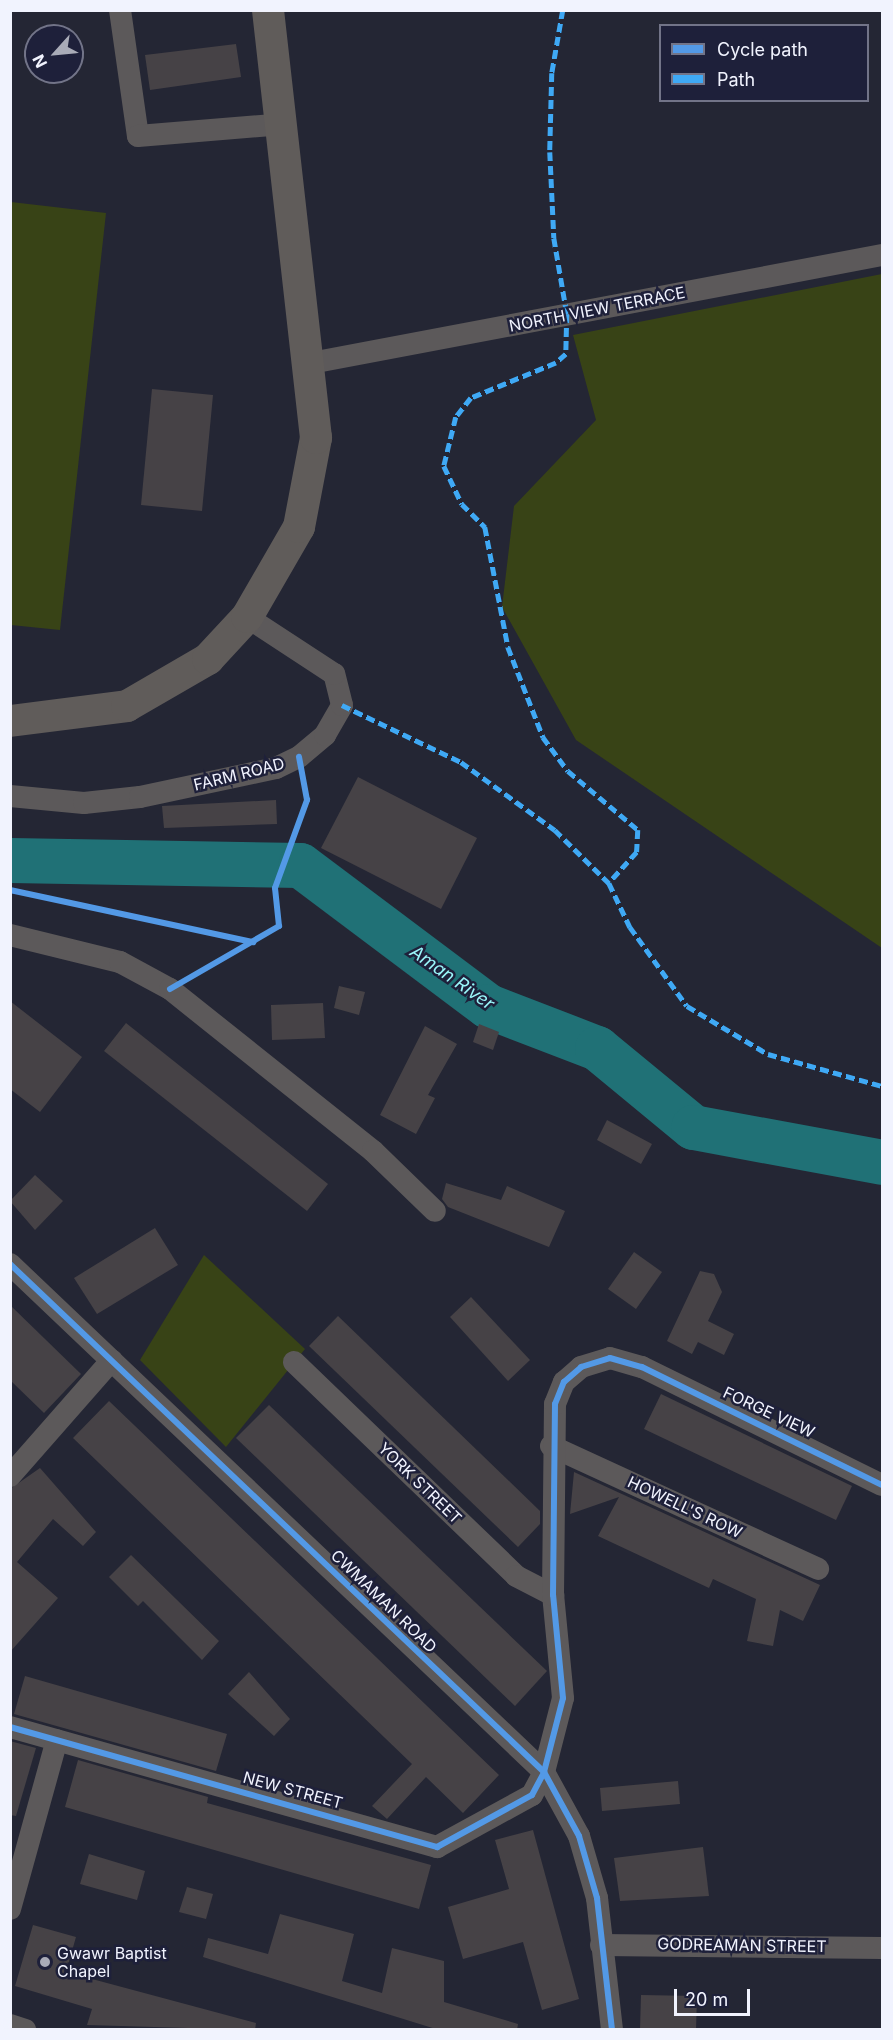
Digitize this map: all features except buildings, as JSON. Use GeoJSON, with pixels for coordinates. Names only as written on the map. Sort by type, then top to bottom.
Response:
{"type":"FeatureCollection","features":[{"type":"Feature","properties":{"kind":"main road"},"geometry":{"type":"LineString","coordinates":[[10,721],[128,706],[208,659],[247,617],[299,526],[316,438],[311,363],[268,10]]}},
{"type":"Feature","properties":{"kind":"street"},"geometry":{"type":"LineString","coordinates":[[120,10],[138,136],[283,124]]}},
{"type":"Feature","properties":{"kind":"street","name":"NORTH VIEW TERRACE"},"geometry":{"type":"LineString","coordinates":[[311,363],[882,255]]}},
{"type":"Feature","properties":{"kind":"street","name":"FARM ROAD"},"geometry":{"type":"LineString","coordinates":[[10,796],[84,803],[140,797],[276,768],[299,757],[325,735],[342,705],[334,674],[247,617]]}},
{"type":"Feature","properties":{"kind":"street"},"geometry":{"type":"LineString","coordinates":[[10,935],[120,962],[170,989],[373,1151],[435,1211]]}},
{"type":"Feature","properties":{"kind":"street","name":"CWMAMAN ROAD"},"geometry":{"type":"LineString","coordinates":[[10,1264],[544,1772],[579,1836],[597,1898],[600,1945],[612,2030]]}},
{"type":"Feature","properties":{"kind":"street","name":"FORGE VIEW"},"geometry":{"type":"LineString","coordinates":[[553,1595],[551,1446],[555,1404],[564,1382],[581,1367],[610,1358],[642,1367],[882,1485]]}},
{"type":"Feature","properties":{"kind":"street"},"geometry":{"type":"LineString","coordinates":[[10,1476],[112,1360]]}},
{"type":"Feature","properties":{"kind":"street","name":"YORK STREET"},"geometry":{"type":"LineString","coordinates":[[294,1362],[516,1576],[553,1595]]}},
{"type":"Feature","properties":{"kind":"street","name":"HOWELL'S ROW"},"geometry":{"type":"LineString","coordinates":[[551,1446],[819,1569]]}},
{"type":"Feature","properties":{"kind":"street","name":"NEW STREET"},"geometry":{"type":"LineString","coordinates":[[10,1727],[437,1847],[532,1795],[544,1772],[563,1698],[553,1595]]}},
{"type":"Feature","properties":{"kind":"street"},"geometry":{"type":"LineString","coordinates":[[10,1909],[57,1740]]}},
{"type":"Feature","properties":{"kind":"street","name":"GODREAMAN STREET"},"geometry":{"type":"LineString","coordinates":[[600,1945],[882,1948]]}},
{"type":"Feature","properties":{"kind":"street"},"geometry":{"type":"LineString","coordinates":[[10,2025],[25,2030]]}},
{"type":"Feature","properties":{"kind":"green space"},"geometry":{"type":"Polygon","coordinates":[[[11,202],[106,213],[60,630],[11,625],[11,202]]]}},
{"type":"Feature","properties":{"kind":"green space"},"geometry":{"type":"Polygon","coordinates":[[[882,274],[882,948],[576,740],[502,607],[514,506],[596,420],[573,335],[882,274]]]}},
{"type":"Feature","properties":{"kind":"green space"},"geometry":{"type":"Polygon","coordinates":[[[204,1255],[305,1349],[226,1447],[140,1360],[204,1255]]]}},
{"type":"Feature","properties":{"kind":"waterway","name":"Aman River"},"geometry":{"type":"LineString","coordinates":[[10,860],[300,865],[488,1006],[597,1048],[693,1127],[882,1162]]}},
{"type":"Feature","properties":{"kind":"marked path"},"geometry":{"type":"LineString","coordinates":[[563,10],[552,73],[550,152],[554,238],[567,314],[566,354],[556,363],[471,398],[456,417],[444,466],[462,504],[485,527],[508,647],[543,737],[568,771],[638,830],[637,852],[609,883]]}},
{"type":"Feature","properties":{"kind":"marked path"},"geometry":{"type":"LineString","coordinates":[[342,705],[461,762],[555,830],[609,883],[630,927],[687,1006],[768,1054],[882,1086]]}},
{"type":"Feature","properties":{"kind":"cycle path"},"geometry":{"type":"LineString","coordinates":[[170,989],[279,926],[275,888],[307,800],[299,757]]}},
{"type":"Feature","properties":{"kind":"cycle path"},"geometry":{"type":"LineString","coordinates":[[10,890],[253,942]]}},
{"type":"Feature","properties":{"kind":"cycle path"},"geometry":{"type":"LineString","coordinates":[[10,1264],[544,1772],[579,1836],[597,1898],[612,2030]]}},
{"type":"Feature","properties":{"kind":"cycle path"},"geometry":{"type":"LineString","coordinates":[[10,1727],[437,1847],[532,1795],[544,1772],[563,1698],[553,1595],[555,1404],[564,1382],[581,1367],[610,1358],[642,1367],[882,1485]]}},
{"type":"Feature","properties":{"kind":"place","name":"Gwawr Baptist Chapel"},"geometry":{"type":"Point","coordinates":[45,1962]}}]}
